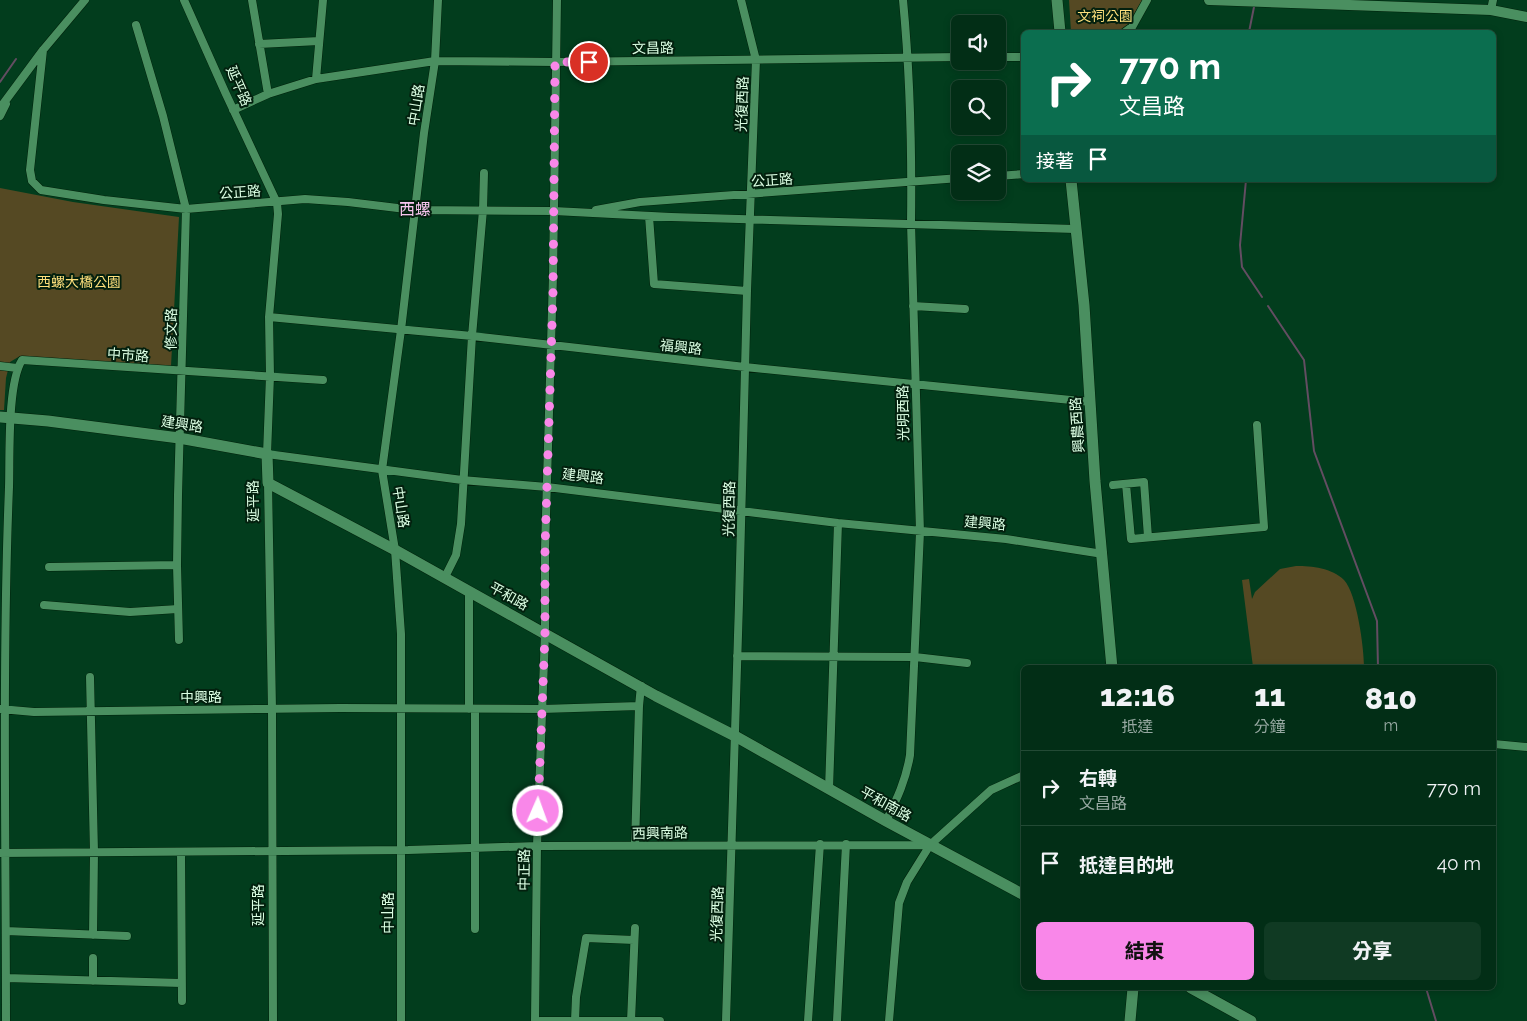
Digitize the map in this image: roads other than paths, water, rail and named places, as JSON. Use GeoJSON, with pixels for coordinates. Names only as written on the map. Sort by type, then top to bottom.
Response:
{"type":"FeatureCollection","features":[{"type":"Feature","properties":{"kind":"main road"},"geometry":{"type":"LineString","coordinates":[[1057,0],[1060,30]]}},
{"type":"Feature","properties":{"kind":"main road","name":"興農西路"},"geometry":{"type":"LineString","coordinates":[[1071,182],[1079,253],[1091,402],[1095,481],[1112,665]]}},
{"type":"Feature","properties":{"kind":"main road","name":"建興路"},"geometry":{"type":"LineString","coordinates":[[6,417],[48,420],[179,438],[267,454]]}},
{"type":"Feature","properties":{"kind":"main road","name":"延平路"},"geometry":{"type":"LineString","coordinates":[[267,454],[268,483]]}},
{"type":"Feature","properties":{"kind":"main road","name":"平和路"},"geometry":{"type":"LineString","coordinates":[[268,483],[445,577],[656,696],[735,736]]}},
{"type":"Feature","properties":{"kind":"main road","name":"平和南路"},"geometry":{"type":"LineString","coordinates":[[735,736],[886,821],[1021,893]]}},
{"type":"Feature","properties":{"kind":"main road"},"geometry":{"type":"LineString","coordinates":[[1130,1021],[1133,990]]}},
{"type":"Feature","properties":{"kind":"main road"},"geometry":{"type":"LineString","coordinates":[[1195,990],[1251,1021]]}},
{"type":"Feature","properties":{"kind":"street"},"geometry":{"type":"LineString","coordinates":[[0,108],[43,50],[85,0]]}},
{"type":"Feature","properties":{"kind":"street","name":"延平路"},"geometry":{"type":"LineString","coordinates":[[184,0],[277,202],[278,214],[269,317],[270,376],[267,454]]}},
{"type":"Feature","properties":{"kind":"street"},"geometry":{"type":"LineString","coordinates":[[252,0],[268,94]]}},
{"type":"Feature","properties":{"kind":"street"},"geometry":{"type":"LineString","coordinates":[[316,79],[323,0]]}},
{"type":"Feature","properties":{"kind":"street","name":"中山路"},"geometry":{"type":"LineString","coordinates":[[401,1021],[401,634],[395,550],[382,470],[401,330],[414,210],[435,61],[438,0]]}},
{"type":"Feature","properties":{"kind":"street","name":"中正路"},"geometry":{"type":"LineString","coordinates":[[535,1021],[537,846],[545,634],[547,487],[552,345],[557,0]]}},
{"type":"Feature","properties":{"kind":"street","name":"光復西路"},"geometry":{"type":"LineString","coordinates":[[726,1021],[747,292],[756,60],[741,0]]}},
{"type":"Feature","properties":{"kind":"street","name":"光明西路"},"geometry":{"type":"LineString","coordinates":[[886,821],[900,794],[907,775],[910,756],[920,532],[910,223],[912,182],[908,57],[903,0]]}},
{"type":"Feature","properties":{"kind":"street"},"geometry":{"type":"LineString","coordinates":[[1128,30],[1132,27],[1147,0]]}},
{"type":"Feature","properties":{"kind":"street"},"geometry":{"type":"LineString","coordinates":[[1209,0],[1492,5],[1527,17]]}},
{"type":"Feature","properties":{"kind":"street","name":"修文路"},"geometry":{"type":"LineString","coordinates":[[136,25],[163,116],[186,209],[179,438],[177,565],[179,640]]}},
{"type":"Feature","properties":{"kind":"street"},"geometry":{"type":"LineString","coordinates":[[259,44],[319,41]]}},
{"type":"Feature","properties":{"kind":"street","name":"公正路"},"geometry":{"type":"LineString","coordinates":[[43,50],[30,170],[32,181],[42,190],[104,200],[186,209],[305,199],[414,210],[554,211],[649,216],[1075,229]]}},
{"type":"Feature","properties":{"kind":"street","name":"文昌路"},"geometry":{"type":"LineString","coordinates":[[233,110],[268,94],[316,79],[435,61],[555,62],[951,57]]}},
{"type":"Feature","properties":{"kind":"street"},"geometry":{"type":"LineString","coordinates":[[1006,57],[1021,57]]}},
{"type":"Feature","properties":{"kind":"street"},"geometry":{"type":"LineString","coordinates":[[0,116],[14,89]]}},
{"type":"Feature","properties":{"kind":"street"},"geometry":{"type":"LineString","coordinates":[[445,577],[456,555],[461,524],[462,480],[483,210],[484,173]]}},
{"type":"Feature","properties":{"kind":"street"},"geometry":{"type":"LineString","coordinates":[[1006,175],[1021,174]]}},
{"type":"Feature","properties":{"kind":"street","name":"公正路"},"geometry":{"type":"LineString","coordinates":[[586,212],[640,202],[951,179]]}},
{"type":"Feature","properties":{"kind":"street"},"geometry":{"type":"LineString","coordinates":[[649,216],[654,284],[747,292]]}},
{"type":"Feature","properties":{"kind":"street"},"geometry":{"type":"LineString","coordinates":[[913,306],[965,309]]}},
{"type":"Feature","properties":{"kind":"street","name":"福興路"},"geometry":{"type":"LineString","coordinates":[[269,317],[368,325],[745,367],[1091,402]]}},
{"type":"Feature","properties":{"kind":"street","name":"中市路"},"geometry":{"type":"LineString","coordinates":[[17,368],[22,360],[323,380]]}},
{"type":"Feature","properties":{"kind":"street"},"geometry":{"type":"LineString","coordinates":[[0,366],[17,368],[6,417],[7,533],[3,709],[6,1021]]}},
{"type":"Feature","properties":{"kind":"street"},"geometry":{"type":"LineString","coordinates":[[1126,484],[1131,539],[1264,527],[1257,425]]}},
{"type":"Feature","properties":{"kind":"street","name":"建興路"},"geometry":{"type":"LineString","coordinates":[[267,454],[462,480],[547,487],[920,532],[1006,539],[1103,554]]}},
{"type":"Feature","properties":{"kind":"street"},"geometry":{"type":"LineString","coordinates":[[1113,485],[1144,482],[1148,537]]}},
{"type":"Feature","properties":{"kind":"street","name":"延平路"},"geometry":{"type":"LineString","coordinates":[[268,483],[272,710],[273,1021]]}},
{"type":"Feature","properties":{"kind":"street"},"geometry":{"type":"LineString","coordinates":[[829,789],[838,523]]}},
{"type":"Feature","properties":{"kind":"street"},"geometry":{"type":"LineString","coordinates":[[48,567],[177,565]]}},
{"type":"Feature","properties":{"kind":"street"},"geometry":{"type":"LineString","coordinates":[[470,591],[475,848],[474,929]]}},
{"type":"Feature","properties":{"kind":"street"},"geometry":{"type":"LineString","coordinates":[[44,605],[130,612],[178,609]]}},
{"type":"Feature","properties":{"kind":"street"},"geometry":{"type":"LineString","coordinates":[[737,656],[914,657],[967,663]]}},
{"type":"Feature","properties":{"kind":"street"},"geometry":{"type":"LineString","coordinates":[[90,677],[94,852],[93,935]]}},
{"type":"Feature","properties":{"kind":"street"},"geometry":{"type":"LineString","coordinates":[[635,846],[638,706],[641,686]]}},
{"type":"Feature","properties":{"kind":"street","name":"中興路"},"geometry":{"type":"LineString","coordinates":[[3,709],[34,712],[340,708],[542,709],[638,706]]}},
{"type":"Feature","properties":{"kind":"street"},"geometry":{"type":"LineString","coordinates":[[1496,744],[1527,747]]}},
{"type":"Feature","properties":{"kind":"street"},"geometry":{"type":"LineString","coordinates":[[889,1021],[899,903],[907,882],[930,844],[991,790],[1021,776]]}},
{"type":"Feature","properties":{"kind":"street","name":"西興南路"},"geometry":{"type":"LineString","coordinates":[[3,853],[400,850],[537,846],[732,844],[930,844]]}},
{"type":"Feature","properties":{"kind":"street"},"geometry":{"type":"LineString","coordinates":[[808,1021],[820,844]]}},
{"type":"Feature","properties":{"kind":"street"},"geometry":{"type":"LineString","coordinates":[[838,1021],[846,844]]}},
{"type":"Feature","properties":{"kind":"street"},"geometry":{"type":"LineString","coordinates":[[181,852],[182,1001]]}},
{"type":"Feature","properties":{"kind":"street"},"geometry":{"type":"LineString","coordinates":[[631,1021],[635,928]]}},
{"type":"Feature","properties":{"kind":"street"},"geometry":{"type":"LineString","coordinates":[[6,931],[127,936]]}},
{"type":"Feature","properties":{"kind":"street"},"geometry":{"type":"LineString","coordinates":[[634,940],[586,938],[576,997],[576,1021],[660,1021]]}},
{"type":"Feature","properties":{"kind":"street"},"geometry":{"type":"LineString","coordinates":[[93,981],[94,958]]}},
{"type":"Feature","properties":{"kind":"street"},"geometry":{"type":"LineString","coordinates":[[6,978],[181,983]]}},
{"type":"Feature","properties":{"kind":"street"},"geometry":{"type":"LineString","coordinates":[[540,1021],[570,1021]]}},
{"type":"Feature","properties":{"kind":"waterway"},"geometry":{"type":"LineString","coordinates":[[1249,30],[1254,7]]}},
{"type":"Feature","properties":{"kind":"waterway"},"geometry":{"type":"LineString","coordinates":[[0,82],[16,59]]}},
{"type":"Feature","properties":{"kind":"waterway"},"geometry":{"type":"LineString","coordinates":[[1246,182],[1240,245],[1242,267],[1262,297]]}},
{"type":"Feature","properties":{"kind":"waterway"},"geometry":{"type":"LineString","coordinates":[[1268,306],[1304,360],[1314,451],[1377,621],[1378,665]]}},
{"type":"Feature","properties":{"kind":"waterway"},"geometry":{"type":"LineString","coordinates":[[1427,990],[1436,1021]]}},
{"type":"Feature","properties":{"kind":"district","name":"西螺"},"geometry":{"type":"Point","coordinates":[415,209]}},
{"type":"Feature","properties":{"kind":"park label","name":"文祠公園"},"geometry":{"type":"Point","coordinates":[1105,16]}},
{"type":"Feature","properties":{"kind":"park label","name":"西螺大橋公園"},"geometry":{"type":"Point","coordinates":[79,282]}}]}
